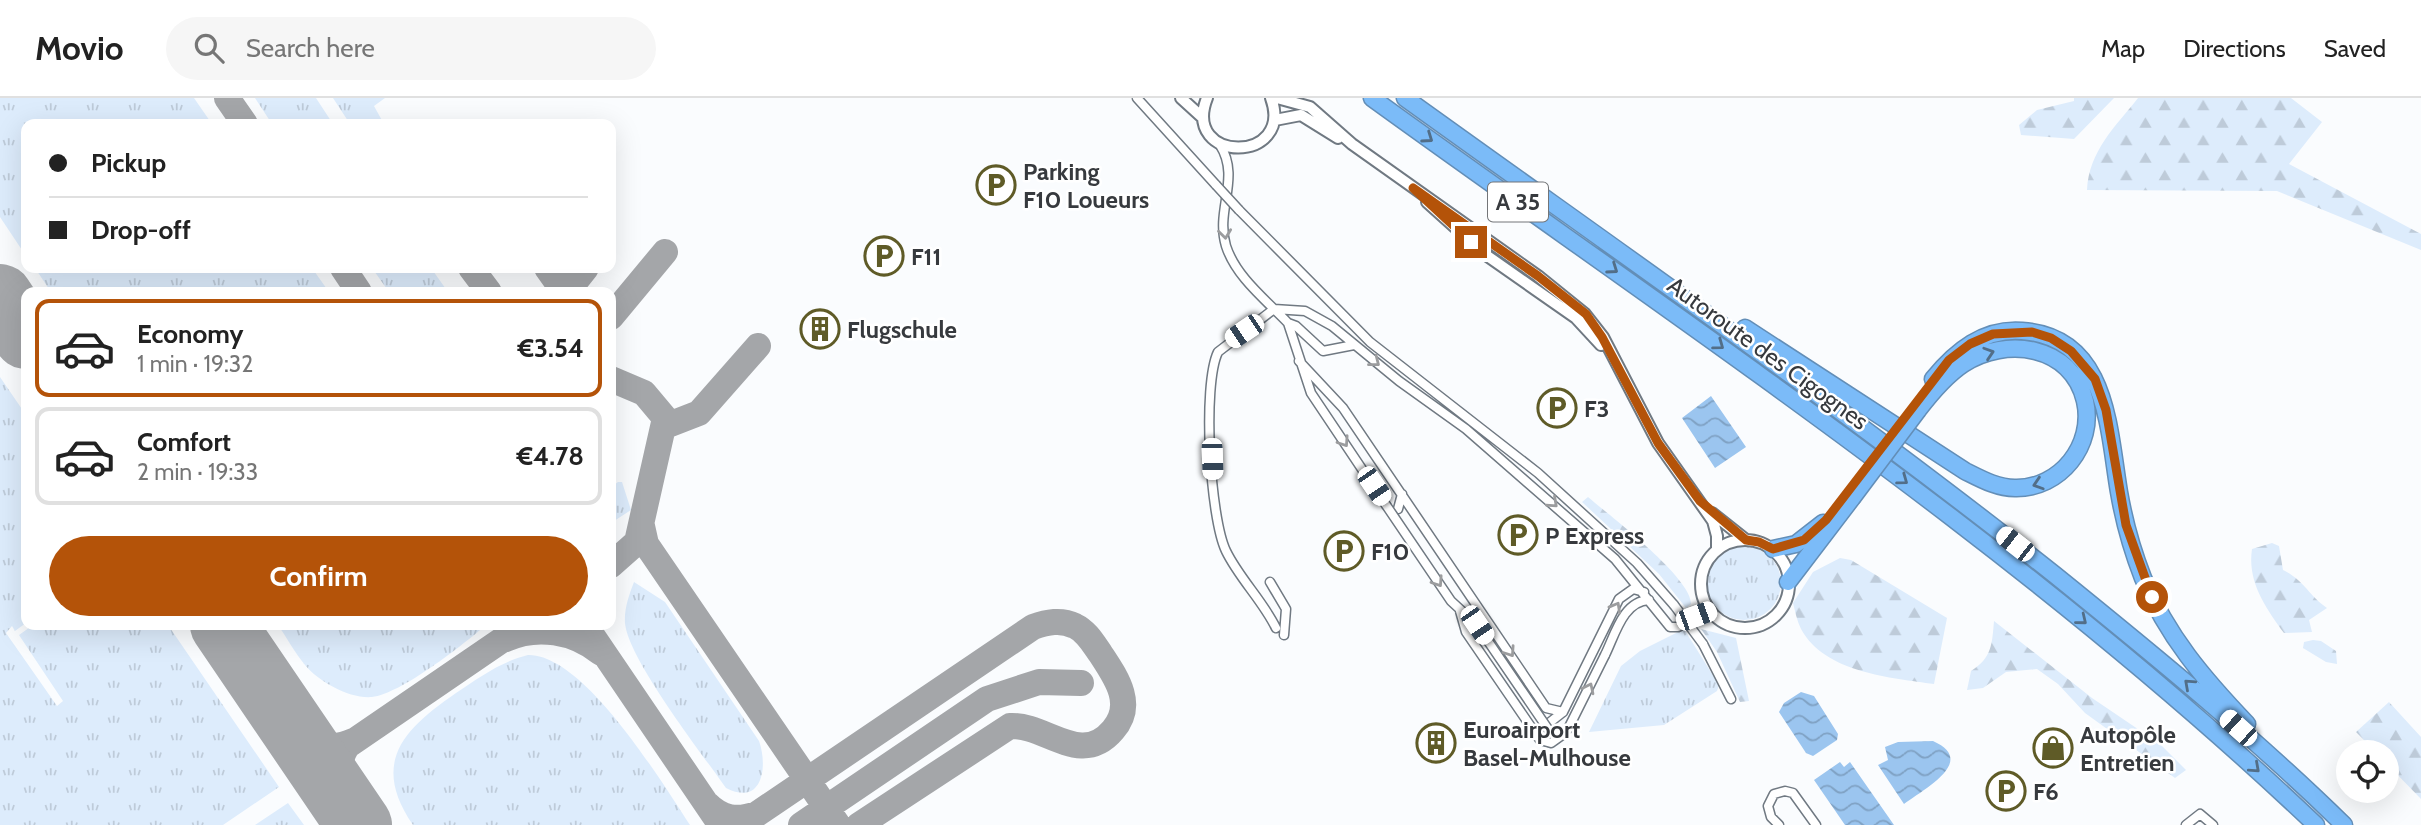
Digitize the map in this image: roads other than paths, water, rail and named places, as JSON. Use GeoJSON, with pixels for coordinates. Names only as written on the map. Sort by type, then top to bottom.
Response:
{"type":"FeatureCollection","features":[{"type":"Feature","properties":{"kind":"highway","name":"Autoroute des Cigognes"},"geometry":{"type":"LineString","coordinates":[[1372,98],[1664,305],[1939,506],[2151,676],[2316,825]]}},
{"type":"Feature","properties":{"kind":"highway","name":"Autoroute des Cigognes"},"geometry":{"type":"LineString","coordinates":[[1405,98],[1669,284],[1952,494],[2162,661],[2295,778],[2344,825]]}},
{"type":"Feature","properties":{"kind":"highway"},"geometry":{"type":"LineString","coordinates":[[1669,284],[1846,391],[1965,471],[1996,485],[2031,487],[2058,475],[2081,446],[2086,421],[2082,392],[2070,372],[2051,356],[2020,348],[1987,352],[1965,363],[1915,408]]}},
{"type":"Feature","properties":{"kind":"highway"},"geometry":{"type":"LineString","coordinates":[[1788,582],[1956,354],[1993,334],[2015,331],[2039,334],[2058,341],[2080,358],[2095,379],[2104,400],[2126,525],[2155,604],[2201,676],[2295,778]]}},
{"type":"Feature","properties":{"kind":"highway"},"geometry":{"type":"LineString","coordinates":[[1773,549],[1804,540],[1849,496]]}},
{"type":"Feature","properties":{"kind":"street"},"geometry":{"type":"LineString","coordinates":[[1137,98],[1216,186],[1370,342],[1538,473],[1637,563],[1674,605],[1703,644],[1731,699]]}},
{"type":"Feature","properties":{"kind":"street"},"geometry":{"type":"LineString","coordinates":[[1181,98],[1203,118]]}},
{"type":"Feature","properties":{"kind":"street"},"geometry":{"type":"LineString","coordinates":[[1207,98],[1203,118],[1206,128],[1220,145],[1230,167],[1230,185],[1224,213],[1226,245],[1248,282],[1288,323],[1296,326],[1323,351],[1353,345]]}},
{"type":"Feature","properties":{"kind":"street"},"geometry":{"type":"LineString","coordinates":[[1271,98],[1275,120]]}},
{"type":"Feature","properties":{"kind":"street"},"geometry":{"type":"LineString","coordinates":[[1277,98],[1310,107],[1353,144],[1538,276],[1586,314],[1597,327],[1658,443],[1700,501],[1716,529],[1717,550]]}},
{"type":"Feature","properties":{"kind":"street"},"geometry":{"type":"LineString","coordinates":[[1220,145],[1242,148],[1255,145],[1263,139],[1275,120],[1289,115],[1301,116],[1353,144]]}},
{"type":"Feature","properties":{"kind":"street"},"geometry":{"type":"LineString","coordinates":[[1413,188],[1440,215],[1516,276],[1586,326],[1613,360]]}},
{"type":"Feature","properties":{"kind":"street"},"geometry":{"type":"LineString","coordinates":[[1516,276],[1538,276]]}},
{"type":"Feature","properties":{"kind":"street"},"geometry":{"type":"LineString","coordinates":[[1276,628],[1226,552],[1217,525],[1210,397],[1218,352],[1275,309],[1305,311],[1332,326],[1353,345],[1466,429],[1615,559],[1670,627],[1678,627],[1710,611]]}},
{"type":"Feature","properties":{"kind":"street"},"geometry":{"type":"LineString","coordinates":[[1288,323],[1311,393],[1451,601],[1477,625],[1548,729],[1559,734],[1569,729]]}},
{"type":"Feature","properties":{"kind":"street"},"geometry":{"type":"LineString","coordinates":[[1299,361],[1343,408],[1546,708],[1563,712]]}},
{"type":"Feature","properties":{"kind":"street"},"geometry":{"type":"LineString","coordinates":[[1398,509],[1402,494]]}},
{"type":"Feature","properties":{"kind":"street"},"geometry":{"type":"LineString","coordinates":[[1700,501],[1746,540]]}},
{"type":"Feature","properties":{"kind":"street"},"geometry":{"type":"LineString","coordinates":[[1746,540],[1759,542],[1773,549],[1784,564],[1788,582],[1789,591],[1780,611],[1760,626],[1733,627],[1710,611],[1702,591],[1701,578],[1703,569],[1717,550],[1746,540]]}},
{"type":"Feature","properties":{"kind":"street"},"geometry":{"type":"LineString","coordinates":[[1270,582],[1286,609],[1284,635]]}},
{"type":"Feature","properties":{"kind":"street"},"geometry":{"type":"LineString","coordinates":[[1549,723],[1563,712],[1619,599],[1633,589],[1644,592]]}},
{"type":"Feature","properties":{"kind":"street"},"geometry":{"type":"LineString","coordinates":[[1459,608],[1466,632],[1540,740],[1551,743],[1563,737],[1569,729],[1628,608],[1642,600],[1650,600]]}},
{"type":"Feature","properties":{"kind":"street"},"geometry":{"type":"LineString","coordinates":[[1779,825],[1771,817],[1768,806],[1774,794],[1785,791],[1793,793],[1816,825]]}},
{"type":"Feature","properties":{"kind":"street"},"geometry":{"type":"LineString","coordinates":[[2186,825],[2200,814],[2213,825]]}},
{"type":"Feature","properties":{"kind":"water"},"geometry":{"type":"Polygon","coordinates":[[[1711,396],[1746,447],[1715,468],[1682,418],[1711,396]]]}},
{"type":"Feature","properties":{"kind":"water"},"geometry":{"type":"Polygon","coordinates":[[[1801,692],[1814,696],[1838,734],[1837,740],[1813,756],[1806,753],[1779,712],[1784,703],[1801,692]]]}},
{"type":"Feature","properties":{"kind":"water"},"geometry":{"type":"Polygon","coordinates":[[[1933,741],[1945,749],[1950,757],[1949,766],[1934,783],[1904,804],[1878,765],[1888,760],[1885,747],[1898,742],[1933,741]]]}},
{"type":"Feature","properties":{"kind":"water"},"geometry":{"type":"Polygon","coordinates":[[[1840,762],[1844,767],[1850,762],[1894,825],[1845,825],[1814,780],[1840,762]]]}},
{"type":"Feature","properties":{"kind":"place","name":"Parking F10 Loueurs"},"geometry":{"type":"Point","coordinates":[996,185]}},
{"type":"Feature","properties":{"kind":"place","name":"F11"},"geometry":{"type":"Point","coordinates":[884,256]}},
{"type":"Feature","properties":{"kind":"place","name":"Flugschule"},"geometry":{"type":"Point","coordinates":[820,329]}},
{"type":"Feature","properties":{"kind":"place","name":"F3"},"geometry":{"type":"Point","coordinates":[1557,408]}},
{"type":"Feature","properties":{"kind":"place","name":"P Express"},"geometry":{"type":"Point","coordinates":[1518,535]}},
{"type":"Feature","properties":{"kind":"place","name":"F10"},"geometry":{"type":"Point","coordinates":[1344,551]}},
{"type":"Feature","properties":{"kind":"place","name":"Euroairport Basel-Mulhouse"},"geometry":{"type":"Point","coordinates":[1436,743]}},
{"type":"Feature","properties":{"kind":"place","name":"Autopôle Entretien"},"geometry":{"type":"Point","coordinates":[2053,748]}},
{"type":"Feature","properties":{"kind":"place","name":"F6"},"geometry":{"type":"Point","coordinates":[2006,791]}}]}
